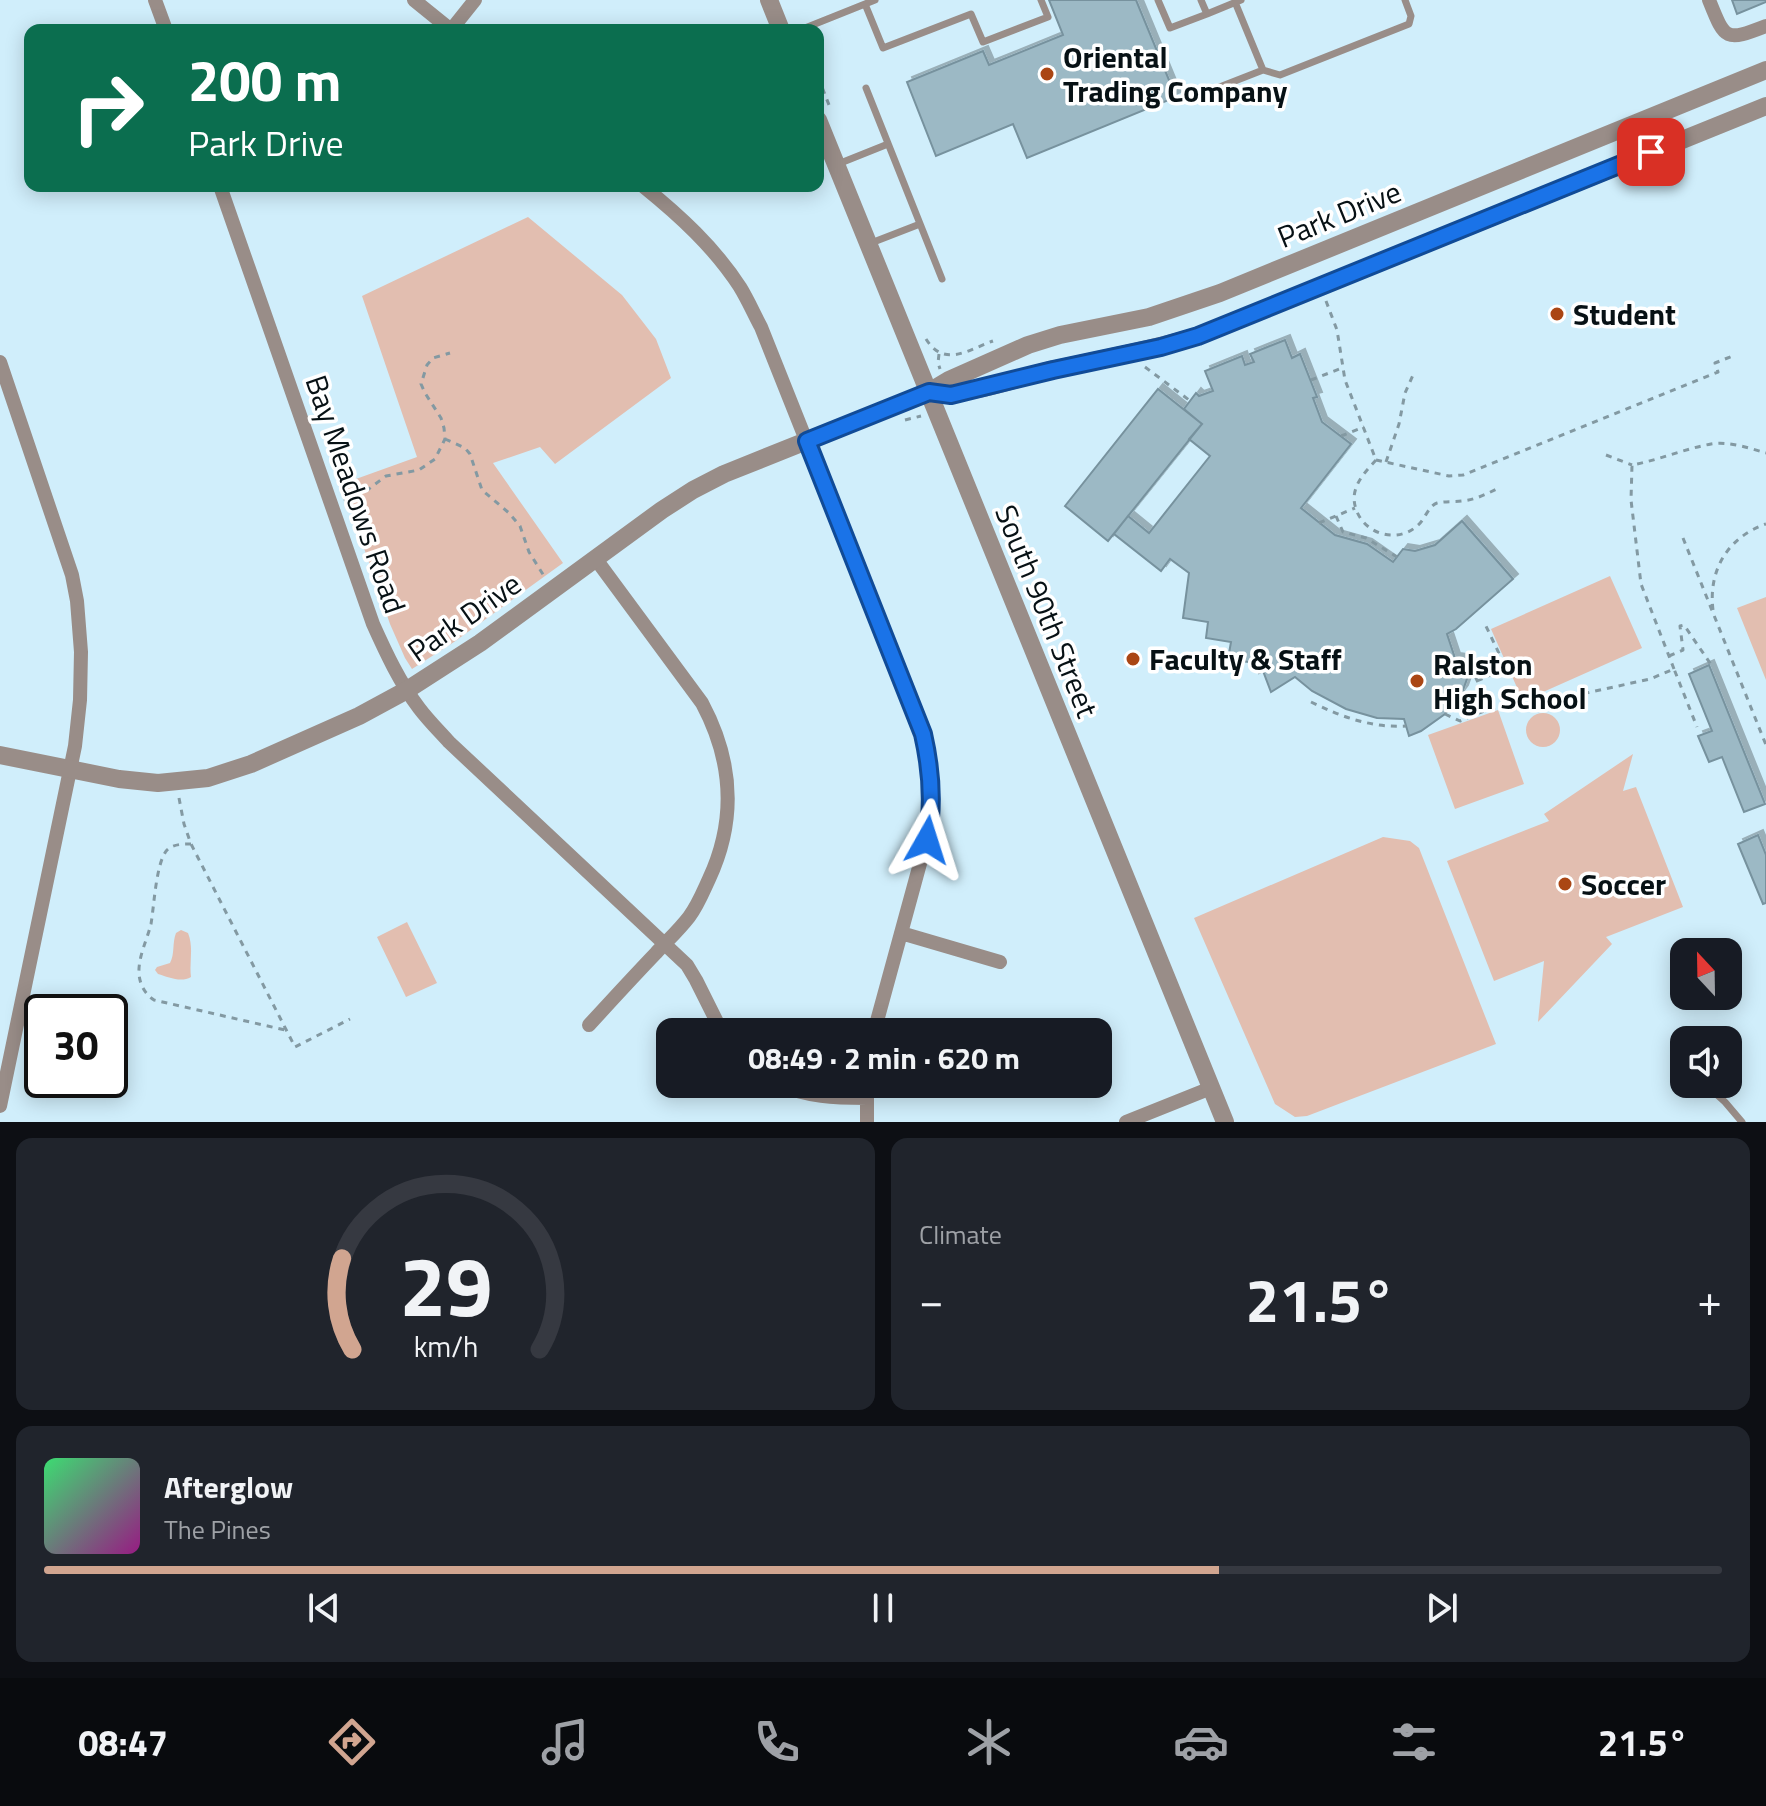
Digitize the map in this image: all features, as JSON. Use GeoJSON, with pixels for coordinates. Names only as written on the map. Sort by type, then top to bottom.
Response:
{"type":"FeatureCollection","features":[{"type":"Feature","properties":{"kind":"street"},"geometry":{"type":"LineString","coordinates":[[155,0],[164,24]]}},
{"type":"Feature","properties":{"kind":"street"},"geometry":{"type":"LineString","coordinates":[[414,0],[444,24]]}},
{"type":"Feature","properties":{"kind":"street"},"geometry":{"type":"LineString","coordinates":[[456,24],[475,0]]}},
{"type":"Feature","properties":{"kind":"street"},"geometry":{"type":"LineString","coordinates":[[769,0],[779,24]]}},
{"type":"Feature","properties":{"kind":"street"},"geometry":{"type":"LineString","coordinates":[[1709,0],[1721,29],[1730,35],[1740,36],[1766,26]]}},
{"type":"Feature","properties":{"kind":"street","name":"Park Drive"},"geometry":{"type":"LineString","coordinates":[[0,755],[119,779],[158,783],[208,778],[277,754],[407,690],[480,643],[662,510],[724,474],[929,392],[1028,345],[1060,335],[1149,317],[1220,293],[1766,70]]}},
{"type":"Feature","properties":{"kind":"street","name":"Park Drive"},"geometry":{"type":"LineString","coordinates":[[929,392],[951,395],[1198,336],[1766,106]]}},
{"type":"Feature","properties":{"kind":"street","name":"South 90th Street"},"geometry":{"type":"LineString","coordinates":[[824,135],[1225,1122]]}},
{"type":"Feature","properties":{"kind":"street","name":"Bay Meadows Road"},"geometry":{"type":"LineString","coordinates":[[222,192],[373,624],[407,690],[449,742],[687,965],[715,1018]]}},
{"type":"Feature","properties":{"kind":"street"},"geometry":{"type":"LineString","coordinates":[[650,192],[698,234],[722,262],[741,289],[761,327],[917,715],[932,791],[930,827],[878,1018]]}},
{"type":"Feature","properties":{"kind":"street"},"geometry":{"type":"LineString","coordinates":[[0,362],[66,553],[77,601],[81,652],[75,746],[0,1106]]}},
{"type":"Feature","properties":{"kind":"street"},"geometry":{"type":"LineString","coordinates":[[589,1025],[665,944],[698,903],[717,862],[728,816],[726,767],[716,733],[702,703],[595,558]]}},
{"type":"Feature","properties":{"kind":"street"},"geometry":{"type":"LineString","coordinates":[[901,933],[1000,962]]}},
{"type":"Feature","properties":{"kind":"street"},"geometry":{"type":"LineString","coordinates":[[1126,1122],[1211,1088]]}},
{"type":"Feature","properties":{"kind":"street"},"geometry":{"type":"LineString","coordinates":[[867,1098],[867,1122]]}},
{"type":"Feature","properties":{"kind":"lane"},"geometry":{"type":"LineString","coordinates":[[815,24],[875,0]]}},
{"type":"Feature","properties":{"kind":"lane"},"geometry":{"type":"LineString","coordinates":[[865,4],[883,48],[971,14],[983,42],[1048,17],[1041,0]]}},
{"type":"Feature","properties":{"kind":"lane"},"geometry":{"type":"LineString","coordinates":[[1158,0],[1170,28],[1238,1],[1263,70]]}},
{"type":"Feature","properties":{"kind":"lane"},"geometry":{"type":"LineString","coordinates":[[1201,0],[1207,14]]}},
{"type":"Feature","properties":{"kind":"lane"},"geometry":{"type":"LineString","coordinates":[[1194,97],[1263,70],[1280,75],[1409,24],[1411,16],[1405,0]]}},
{"type":"Feature","properties":{"kind":"lane"},"geometry":{"type":"LineString","coordinates":[[866,88],[942,279]]}},
{"type":"Feature","properties":{"kind":"lane"},"geometry":{"type":"LineString","coordinates":[[836,165],[888,144]]}},
{"type":"Feature","properties":{"kind":"lane"},"geometry":{"type":"LineString","coordinates":[[869,244],[920,224]]}},
{"type":"Feature","properties":{"kind":"lane"},"geometry":{"type":"LineString","coordinates":[[1721,1098],[1742,1122]]}},
{"type":"Feature","properties":{"kind":"path"},"geometry":{"type":"LineString","coordinates":[[1324,296],[1337,330],[1342,368],[1376,460]]}},
{"type":"Feature","properties":{"kind":"path"},"geometry":{"type":"LineString","coordinates":[[939,354],[963,354],[995,341]]}},
{"type":"Feature","properties":{"kind":"path"},"geometry":{"type":"LineString","coordinates":[[343,501],[362,494],[386,476],[419,470],[435,459],[445,439],[441,418],[421,384],[427,365],[433,358],[450,353]]}},
{"type":"Feature","properties":{"kind":"path"},"geometry":{"type":"LineString","coordinates":[[1376,460],[1449,476],[1463,475],[1718,372],[1715,363],[1735,355]]}},
{"type":"Feature","properties":{"kind":"path"},"geometry":{"type":"LineString","coordinates":[[1138,363],[1189,400]]}},
{"type":"Feature","properties":{"kind":"path"},"geometry":{"type":"LineString","coordinates":[[1311,380],[1342,368]]}},
{"type":"Feature","properties":{"kind":"path"},"geometry":{"type":"LineString","coordinates":[[1386,462],[1413,375]]}},
{"type":"Feature","properties":{"kind":"path"},"geometry":{"type":"LineString","coordinates":[[1341,436],[1364,427]]}},
{"type":"Feature","properties":{"kind":"path"},"geometry":{"type":"LineString","coordinates":[[445,439],[465,448],[473,461],[482,490],[520,526],[529,552],[545,578]]}},
{"type":"Feature","properties":{"kind":"path"},"geometry":{"type":"LineString","coordinates":[[1606,455],[1632,465],[1713,443],[1766,453]]}},
{"type":"Feature","properties":{"kind":"path"},"geometry":{"type":"LineString","coordinates":[[1376,460],[1357,483],[1355,508],[1367,526],[1389,535],[1400,535],[1418,526],[1433,505],[1440,502],[1474,499],[1497,489]]}},
{"type":"Feature","properties":{"kind":"path"},"geometry":{"type":"LineString","coordinates":[[1632,465],[1631,500],[1641,584],[1697,727]]}},
{"type":"Feature","properties":{"kind":"path"},"geometry":{"type":"LineString","coordinates":[[1319,523],[1355,508]]}},
{"type":"Feature","properties":{"kind":"path"},"geometry":{"type":"LineString","coordinates":[[1336,516],[1343,532],[1366,538],[1397,557]]}},
{"type":"Feature","properties":{"kind":"path"},"geometry":{"type":"LineString","coordinates":[[1716,621],[1712,589],[1720,562],[1739,537],[1766,524]]}},
{"type":"Feature","properties":{"kind":"path"},"geometry":{"type":"LineString","coordinates":[[1683,538],[1766,745]]}},
{"type":"Feature","properties":{"kind":"path"},"geometry":{"type":"LineString","coordinates":[[1477,681],[1506,668],[1484,622]]}},
{"type":"Feature","properties":{"kind":"path"},"geometry":{"type":"LineString","coordinates":[[1669,656],[1683,650],[1680,626],[1684,625],[1712,666]]}},
{"type":"Feature","properties":{"kind":"path"},"geometry":{"type":"LineString","coordinates":[[1470,666],[1491,709]]}},
{"type":"Feature","properties":{"kind":"path"},"geometry":{"type":"LineString","coordinates":[[1445,714],[1460,721],[1491,709],[1523,707],[1650,679],[1674,669]]}},
{"type":"Feature","properties":{"kind":"path"},"geometry":{"type":"LineString","coordinates":[[1311,702],[1356,722],[1406,726]]}},
{"type":"Feature","properties":{"kind":"path"},"geometry":{"type":"LineString","coordinates":[[179,798],[191,844],[295,1047],[350,1019]]}},
{"type":"Feature","properties":{"kind":"path"},"geometry":{"type":"LineString","coordinates":[[191,844],[174,845],[161,862],[140,966],[139,976],[146,995],[154,1000],[286,1031]]}},
{"type":"Feature","properties":{"kind":"shaded area"},"geometry":{"type":"Polygon","coordinates":[[[528,217],[622,295],[656,339],[671,378],[555,464],[540,447],[493,463],[563,563],[412,669],[390,624],[342,484],[417,457],[362,296],[528,217]]]}},
{"type":"Feature","properties":{"kind":"shaded area"},"geometry":{"type":"Polygon","coordinates":[[[1610,576],[1642,648],[1523,701],[1491,629],[1610,576]]]}},
{"type":"Feature","properties":{"kind":"shaded area"},"geometry":{"type":"Polygon","coordinates":[[[1766,597],[1766,680],[1737,608],[1766,597]]]}},
{"type":"Feature","properties":{"kind":"shaded area"},"geometry":{"type":"Polygon","coordinates":[[[1498,710],[1524,784],[1455,809],[1428,735],[1498,710]]]}},
{"type":"Feature","properties":{"kind":"shaded area"},"geometry":{"type":"Polygon","coordinates":[[[1543,713],[1555,718],[1560,730],[1555,742],[1543,747],[1531,742],[1526,730],[1531,718],[1543,713]]]}},
{"type":"Feature","properties":{"kind":"shaded area","name":"Soccer"},"geometry":{"type":"Polygon","coordinates":[[[1633,754],[1623,791],[1636,787],[1683,907],[1606,937],[1612,944],[1538,1022],[1544,961],[1494,981],[1447,861],[1549,821],[1544,814],[1633,754]]]}},
{"type":"Feature","properties":{"kind":"shaded area"},"geometry":{"type":"Polygon","coordinates":[[[1383,837],[1410,841],[1419,848],[1496,1044],[1307,1116],[1295,1117],[1275,1104],[1194,918],[1383,837]]]}},
{"type":"Feature","properties":{"kind":"shaded area"},"geometry":{"type":"Polygon","coordinates":[[[407,922],[437,983],[406,997],[377,937],[407,922]]]}},
{"type":"Feature","properties":{"kind":"shaded area"},"geometry":{"type":"Polygon","coordinates":[[[181,930],[188,933],[190,939],[191,977],[179,979],[158,974],[155,970],[157,967],[170,963],[176,933],[181,930]]]}},
{"type":"Feature","properties":{"kind":"building","name":"Oriental Trading Company"},"geometry":{"type":"Polygon","coordinates":[[[1049,0],[1136,0],[1176,97],[1027,158],[1013,124],[936,156],[907,82],[983,51],[989,65],[1063,35],[1049,0]]]}},
{"type":"Feature","properties":{"kind":"building"},"geometry":{"type":"Polygon","coordinates":[[[1732,0],[1766,0],[1766,2],[1737,14],[1732,0]]]}},
{"type":"Feature","properties":{"kind":"building","name":"Ralston High School"},"geometry":{"type":"Polygon","coordinates":[[[1285,340],[1292,358],[1300,354],[1317,397],[1313,398],[1322,422],[1351,444],[1301,508],[1335,535],[1367,544],[1393,562],[1403,549],[1415,551],[1435,545],[1462,521],[1513,579],[1447,634],[1455,658],[1469,660],[1463,690],[1445,714],[1409,736],[1404,719],[1377,718],[1346,709],[1312,691],[1295,677],[1271,692],[1263,671],[1259,673],[1255,663],[1228,659],[1231,642],[1206,638],[1208,622],[1183,618],[1189,573],[1170,559],[1161,571],[1114,534],[1128,516],[1149,533],[1210,456],[1189,439],[1202,424],[1184,409],[1196,393],[1199,396],[1213,391],[1205,371],[1242,356],[1245,365],[1254,362],[1250,354],[1285,340]]]}},
{"type":"Feature","properties":{"kind":"building"},"geometry":{"type":"Polygon","coordinates":[[[1158,389],[1202,424],[1108,541],[1065,506],[1158,389]]]}},
{"type":"Feature","properties":{"kind":"building"},"geometry":{"type":"Polygon","coordinates":[[[1709,665],[1765,804],[1744,812],[1722,757],[1709,762],[1698,736],[1712,731],[1689,674],[1709,665]]]}},
{"type":"Feature","properties":{"kind":"building"},"geometry":{"type":"Polygon","coordinates":[[[1758,835],[1766,855],[1766,903],[1763,904],[1738,844],[1758,835]]]}},
{"type":"Feature","properties":{"kind":"place","name":"Oriental Trading Company"},"geometry":{"type":"Point","coordinates":[1047,74]}},
{"type":"Feature","properties":{"kind":"place","name":"Student"},"geometry":{"type":"Point","coordinates":[1557,314]}},
{"type":"Feature","properties":{"kind":"place","name":"Faculty & Staff"},"geometry":{"type":"Point","coordinates":[1133,659]}},
{"type":"Feature","properties":{"kind":"place","name":"Ralston High School"},"geometry":{"type":"Point","coordinates":[1417,681]}},
{"type":"Feature","properties":{"kind":"place","name":"Soccer"},"geometry":{"type":"Point","coordinates":[1565,884]}},
{"type":"Feature","properties":{"kind":"route"},"geometry":{"type":"LineString","coordinates":[[927,840],[932,791],[923,734],[807,441],[929,392],[951,395],[1198,336],[1651,152]]}}]}
